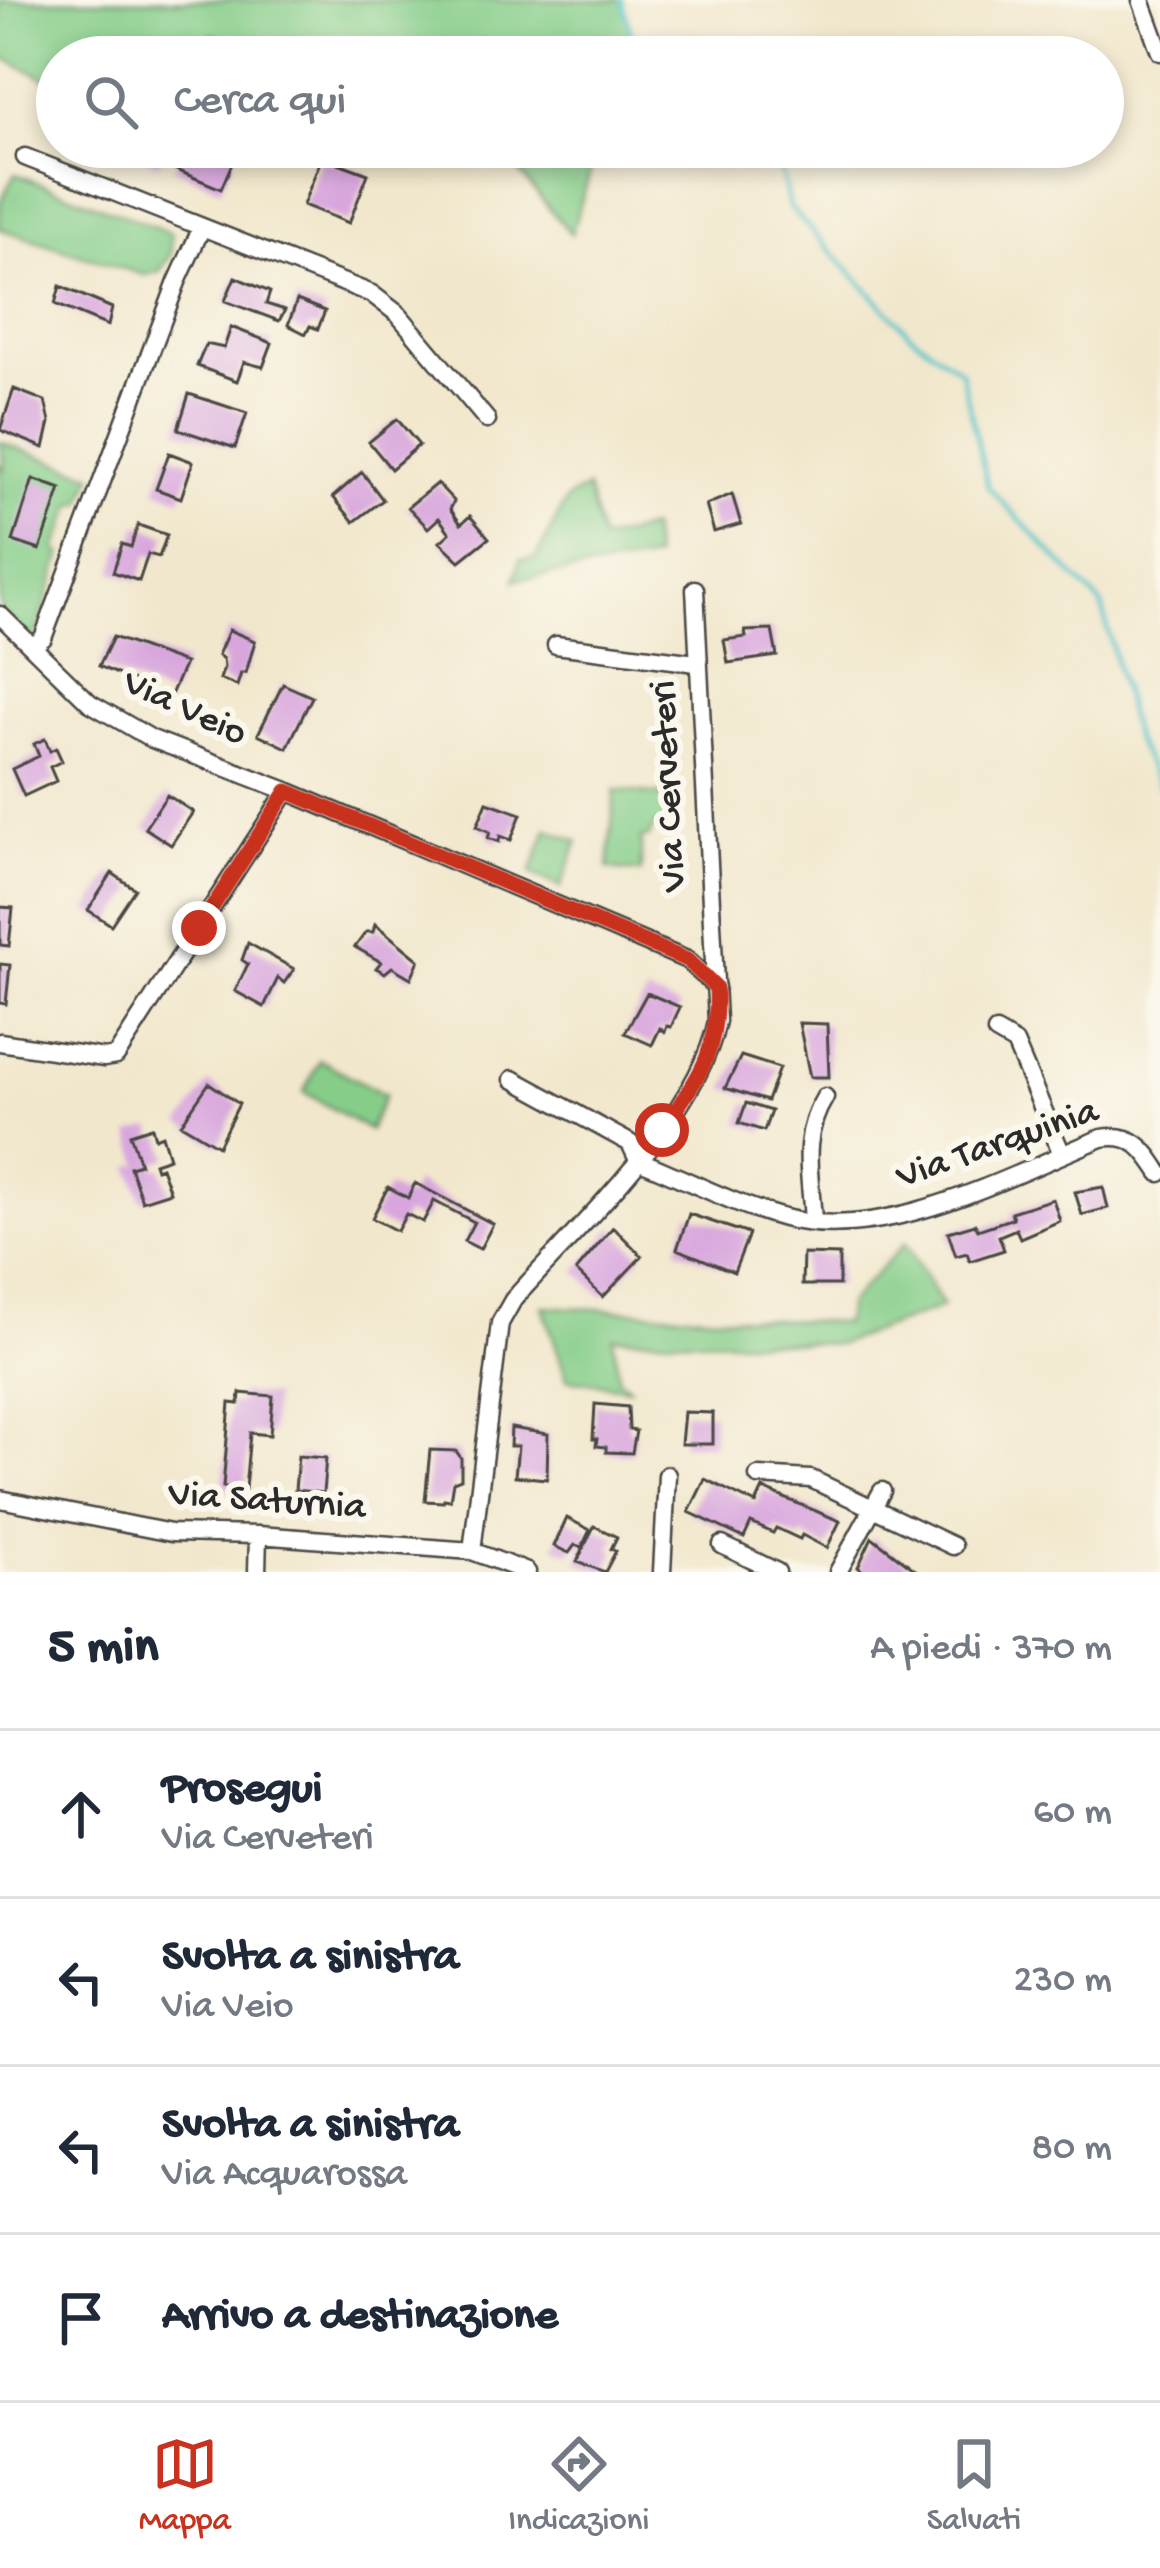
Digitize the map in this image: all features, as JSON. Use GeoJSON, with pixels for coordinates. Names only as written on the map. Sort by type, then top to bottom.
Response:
{"type":"FeatureCollection","features":[{"type":"Feature","properties":{"kind":"street"},"geometry":{"type":"LineString","coordinates":[[1141,0],[1160,52]]}},
{"type":"Feature","properties":{"kind":"street"},"geometry":{"type":"LineString","coordinates":[[1152,0],[1160,4]]}},
{"type":"Feature","properties":{"kind":"street"},"geometry":{"type":"LineString","coordinates":[[25,157],[36,161]]}},
{"type":"Feature","properties":{"kind":"street"},"geometry":{"type":"LineString","coordinates":[[53,168],[372,294],[398,314],[487,420]]}},
{"type":"Feature","properties":{"kind":"street"},"geometry":{"type":"LineString","coordinates":[[34,644],[43,638],[202,226]]}},
{"type":"Feature","properties":{"kind":"street","name":"Via Cerveteri"},"geometry":{"type":"LineString","coordinates":[[472,1551],[500,1323],[512,1300],[638,1160],[712,1050],[716,988],[694,589]]}},
{"type":"Feature","properties":{"kind":"street","name":"Via Veio"},"geometry":{"type":"LineString","coordinates":[[0,615],[90,703],[152,739],[687,960],[716,988]]}},
{"type":"Feature","properties":{"kind":"street"},"geometry":{"type":"LineString","coordinates":[[556,645],[697,663]]}},
{"type":"Feature","properties":{"kind":"street"},"geometry":{"type":"LineString","coordinates":[[0,1042],[116,1056],[287,791]]}},
{"type":"Feature","properties":{"kind":"street"},"geometry":{"type":"LineString","coordinates":[[996,1031],[1015,1043],[1062,1154]]}},
{"type":"Feature","properties":{"kind":"street","name":"Via Tarquinia"},"geometry":{"type":"LineString","coordinates":[[514,1079],[630,1143],[638,1160],[783,1218],[836,1226],[923,1210],[1121,1135],[1143,1147],[1160,1173]]}},
{"type":"Feature","properties":{"kind":"street"},"geometry":{"type":"LineString","coordinates":[[813,1222],[806,1163],[808,1132],[826,1097]]}},
{"type":"Feature","properties":{"kind":"street"},"geometry":{"type":"LineString","coordinates":[[662,1572],[667,1475]]}},
{"type":"Feature","properties":{"kind":"street"},"geometry":{"type":"LineString","coordinates":[[758,1476],[800,1476],[878,1499],[953,1546]]}},
{"type":"Feature","properties":{"kind":"street","name":"Via Saturnia"},"geometry":{"type":"LineString","coordinates":[[0,1499],[171,1533],[472,1551],[527,1572]]}},
{"type":"Feature","properties":{"kind":"street"},"geometry":{"type":"LineString","coordinates":[[838,1572],[878,1499]]}},
{"type":"Feature","properties":{"kind":"street"},"geometry":{"type":"LineString","coordinates":[[257,1572],[258,1535]]}},
{"type":"Feature","properties":{"kind":"street"},"geometry":{"type":"LineString","coordinates":[[722,1546],[777,1572]]}},
{"type":"Feature","properties":{"kind":"green space"},"geometry":{"type":"Polygon","coordinates":[[[0,0],[622,0],[633,36],[36,36],[36,74],[0,56],[0,0]]]}},
{"type":"Feature","properties":{"kind":"green space"},"geometry":{"type":"Polygon","coordinates":[[[516,168],[591,168],[571,234],[516,168]]]}},
{"type":"Feature","properties":{"kind":"green space"},"geometry":{"type":"Polygon","coordinates":[[[15,174],[171,233],[171,255],[159,272],[144,275],[0,229],[0,202],[15,174]]]}},
{"type":"Feature","properties":{"kind":"green space"},"geometry":{"type":"Polygon","coordinates":[[[0,442],[93,475],[82,503],[74,503],[56,549],[62,554],[34,640],[0,610],[0,465],[4,468],[0,442]]]}},
{"type":"Feature","properties":{"kind":"green space"},"geometry":{"type":"Polygon","coordinates":[[[587,488],[601,541],[650,528],[654,559],[515,580],[520,559],[536,558],[567,499],[587,488]]]}},
{"type":"Feature","properties":{"kind":"green space"},"geometry":{"type":"Polygon","coordinates":[[[615,790],[677,797],[673,829],[654,827],[649,837],[641,839],[641,872],[608,869],[615,790]]]}},
{"type":"Feature","properties":{"kind":"green space"},"geometry":{"type":"Polygon","coordinates":[[[547,829],[578,841],[561,887],[531,873],[547,829]]]}},
{"type":"Feature","properties":{"kind":"green space"},"geometry":{"type":"Polygon","coordinates":[[[320,1060],[385,1095],[369,1130],[304,1092],[320,1060]]]}},
{"type":"Feature","properties":{"kind":"green space"},"geometry":{"type":"Polygon","coordinates":[[[905,1243],[943,1307],[839,1344],[613,1337],[619,1379],[631,1388],[567,1379],[543,1306],[844,1323],[848,1303],[905,1243]]]}},
{"type":"Feature","properties":{"kind":"building"},"geometry":{"type":"Polygon","coordinates":[[[174,168],[230,168],[221,189],[174,168]]]}},
{"type":"Feature","properties":{"kind":"building"},"geometry":{"type":"Polygon","coordinates":[[[318,168],[352,168],[368,174],[349,223],[303,205],[318,168]]]}},
{"type":"Feature","properties":{"kind":"building"},"geometry":{"type":"Polygon","coordinates":[[[235,277],[270,292],[266,304],[285,310],[279,321],[225,301],[235,277]]]}},
{"type":"Feature","properties":{"kind":"building"},"geometry":{"type":"Polygon","coordinates":[[[60,286],[112,308],[108,326],[55,304],[60,286]]]}},
{"type":"Feature","properties":{"kind":"building"},"geometry":{"type":"Polygon","coordinates":[[[297,300],[325,311],[318,329],[310,326],[306,334],[288,325],[297,300]]]}},
{"type":"Feature","properties":{"kind":"building"},"geometry":{"type":"Polygon","coordinates":[[[231,327],[272,343],[263,367],[244,362],[237,381],[197,366],[206,344],[224,348],[231,327]]]}},
{"type":"Feature","properties":{"kind":"building"},"geometry":{"type":"Polygon","coordinates":[[[14,389],[45,401],[50,422],[44,448],[0,430],[14,389]]]}},
{"type":"Feature","properties":{"kind":"building"},"geometry":{"type":"Polygon","coordinates":[[[189,394],[247,413],[235,448],[178,429],[189,394]]]}},
{"type":"Feature","properties":{"kind":"building"},"geometry":{"type":"Polygon","coordinates":[[[397,419],[419,445],[391,469],[369,442],[397,419]]]}},
{"type":"Feature","properties":{"kind":"building"},"geometry":{"type":"Polygon","coordinates":[[[169,453],[193,462],[181,498],[156,489],[169,453]]]}},
{"type":"Feature","properties":{"kind":"building"},"geometry":{"type":"Polygon","coordinates":[[[362,472],[383,500],[354,522],[333,497],[362,472]]]}},
{"type":"Feature","properties":{"kind":"building"},"geometry":{"type":"Polygon","coordinates":[[[33,479],[61,489],[40,550],[13,541],[33,479]]]}},
{"type":"Feature","properties":{"kind":"building"},"geometry":{"type":"Polygon","coordinates":[[[437,483],[454,501],[450,509],[461,524],[470,516],[489,538],[460,561],[440,542],[450,533],[439,518],[428,528],[408,507],[437,483]]]}},
{"type":"Feature","properties":{"kind":"building"},"geometry":{"type":"Polygon","coordinates":[[[732,494],[741,524],[714,532],[706,505],[732,494]]]}},
{"type":"Feature","properties":{"kind":"building"},"geometry":{"type":"Polygon","coordinates":[[[138,525],[167,535],[159,557],[148,554],[139,581],[113,572],[122,544],[131,547],[138,525]]]}},
{"type":"Feature","properties":{"kind":"building"},"geometry":{"type":"Polygon","coordinates":[[[229,630],[255,641],[237,686],[220,679],[224,667],[218,655],[229,630]]]}},
{"type":"Feature","properties":{"kind":"building"},"geometry":{"type":"Polygon","coordinates":[[[772,630],[777,656],[728,663],[724,640],[746,637],[745,631],[772,630]]]}},
{"type":"Feature","properties":{"kind":"building"},"geometry":{"type":"Polygon","coordinates":[[[113,637],[185,663],[170,697],[99,666],[113,637]]]}},
{"type":"Feature","properties":{"kind":"building"},"geometry":{"type":"Polygon","coordinates":[[[283,684],[312,697],[287,748],[258,734],[283,684]]]}},
{"type":"Feature","properties":{"kind":"building"},"geometry":{"type":"Polygon","coordinates":[[[45,739],[62,761],[50,767],[56,781],[24,796],[12,769],[39,756],[34,744],[45,739]]]}},
{"type":"Feature","properties":{"kind":"building"},"geometry":{"type":"Polygon","coordinates":[[[167,795],[193,812],[171,845],[145,828],[167,795]]]}},
{"type":"Feature","properties":{"kind":"building"},"geometry":{"type":"Polygon","coordinates":[[[487,802],[521,814],[511,840],[488,838],[490,832],[477,826],[487,802]]]}},
{"type":"Feature","properties":{"kind":"building"},"geometry":{"type":"Polygon","coordinates":[[[112,873],[135,889],[111,925],[88,910],[112,873]]]}},
{"type":"Feature","properties":{"kind":"building"},"geometry":{"type":"Polygon","coordinates":[[[0,907],[13,908],[9,946],[0,945],[0,907]]]}},
{"type":"Feature","properties":{"kind":"building"},"geometry":{"type":"Polygon","coordinates":[[[375,924],[419,960],[411,978],[392,967],[385,973],[376,968],[381,962],[355,947],[366,932],[373,932],[375,924]]]}},
{"type":"Feature","properties":{"kind":"building"},"geometry":{"type":"Polygon","coordinates":[[[248,943],[294,969],[284,983],[278,978],[264,1007],[235,991],[248,964],[242,960],[248,943]]]}},
{"type":"Feature","properties":{"kind":"building"},"geometry":{"type":"Polygon","coordinates":[[[0,964],[10,965],[6,1004],[0,1003],[0,964]]]}},
{"type":"Feature","properties":{"kind":"building"},"geometry":{"type":"Polygon","coordinates":[[[647,993],[680,1007],[671,1027],[665,1032],[660,1028],[652,1045],[625,1033],[647,993]]]}},
{"type":"Feature","properties":{"kind":"building"},"geometry":{"type":"Polygon","coordinates":[[[799,1023],[827,1024],[829,1077],[810,1077],[799,1023]]]}},
{"type":"Feature","properties":{"kind":"building"},"geometry":{"type":"Polygon","coordinates":[[[741,1056],[779,1068],[767,1101],[725,1088],[741,1056]]]}},
{"type":"Feature","properties":{"kind":"building"},"geometry":{"type":"Polygon","coordinates":[[[209,1083],[239,1104],[218,1146],[181,1124],[209,1083]]]}},
{"type":"Feature","properties":{"kind":"building"},"geometry":{"type":"Polygon","coordinates":[[[746,1103],[771,1111],[764,1131],[739,1123],[746,1103]]]}},
{"type":"Feature","properties":{"kind":"building"},"geometry":{"type":"Polygon","coordinates":[[[152,1127],[155,1138],[162,1135],[169,1158],[154,1163],[156,1169],[161,1167],[170,1192],[142,1201],[130,1167],[140,1164],[130,1134],[152,1127]]]}},
{"type":"Feature","properties":{"kind":"building"},"geometry":{"type":"Polygon","coordinates":[[[415,1183],[493,1224],[480,1249],[464,1241],[474,1222],[434,1201],[423,1222],[406,1214],[397,1231],[372,1218],[388,1187],[408,1198],[415,1183]]]}},
{"type":"Feature","properties":{"kind":"building"},"geometry":{"type":"Polygon","coordinates":[[[1103,1187],[1108,1208],[1082,1215],[1075,1192],[1103,1187]]]}},
{"type":"Feature","properties":{"kind":"building"},"geometry":{"type":"Polygon","coordinates":[[[1053,1199],[1060,1221],[1020,1238],[1016,1229],[999,1236],[1004,1250],[970,1261],[967,1253],[956,1256],[948,1232],[975,1224],[978,1230],[1013,1218],[1011,1212],[1053,1199]]]}},
{"type":"Feature","properties":{"kind":"building"},"geometry":{"type":"Polygon","coordinates":[[[689,1214],[749,1234],[734,1272],[677,1249],[689,1214]]]}},
{"type":"Feature","properties":{"kind":"building"},"geometry":{"type":"Polygon","coordinates":[[[613,1227],[642,1256],[603,1297],[576,1271],[613,1227]]]}},
{"type":"Feature","properties":{"kind":"building"},"geometry":{"type":"Polygon","coordinates":[[[803,1254],[839,1255],[839,1285],[802,1285],[803,1254]]]}},
{"type":"Feature","properties":{"kind":"building"},"geometry":{"type":"Polygon","coordinates":[[[240,1393],[273,1396],[270,1435],[250,1433],[245,1489],[223,1487],[230,1403],[239,1404],[240,1393]]]}},
{"type":"Feature","properties":{"kind":"building"},"geometry":{"type":"Polygon","coordinates":[[[595,1404],[628,1407],[629,1430],[636,1431],[632,1453],[606,1452],[606,1447],[596,1446],[595,1404]]]}},
{"type":"Feature","properties":{"kind":"building"},"geometry":{"type":"Polygon","coordinates":[[[684,1412],[713,1413],[713,1444],[681,1444],[684,1412]]]}},
{"type":"Feature","properties":{"kind":"building"},"geometry":{"type":"Polygon","coordinates":[[[511,1428],[548,1434],[547,1479],[515,1476],[518,1446],[510,1446],[511,1428]]]}},
{"type":"Feature","properties":{"kind":"building"},"geometry":{"type":"Polygon","coordinates":[[[430,1450],[456,1451],[461,1458],[461,1479],[453,1482],[450,1500],[425,1501],[430,1450]]]}},
{"type":"Feature","properties":{"kind":"building"},"geometry":{"type":"Polygon","coordinates":[[[298,1456],[326,1458],[323,1493],[295,1490],[298,1456]]]}},
{"type":"Feature","properties":{"kind":"building"},"geometry":{"type":"Polygon","coordinates":[[[705,1479],[756,1504],[763,1489],[840,1521],[827,1548],[802,1535],[800,1539],[776,1528],[773,1533],[751,1523],[744,1538],[689,1512],[705,1479]]]}},
{"type":"Feature","properties":{"kind":"building"},"geometry":{"type":"Polygon","coordinates":[[[567,1518],[590,1530],[582,1547],[575,1545],[569,1553],[554,1546],[567,1518]]]}},
{"type":"Feature","properties":{"kind":"building"},"geometry":{"type":"Polygon","coordinates":[[[594,1526],[617,1537],[605,1572],[577,1562],[594,1526]]]}},
{"type":"Feature","properties":{"kind":"building"},"geometry":{"type":"Polygon","coordinates":[[[872,1537],[918,1572],[864,1572],[858,1567],[872,1537]]]}},
{"type":"Feature","properties":{"kind":"waterway"},"geometry":{"type":"LineString","coordinates":[[622,0],[633,36]]}},
{"type":"Feature","properties":{"kind":"waterway"},"geometry":{"type":"LineString","coordinates":[[781,168],[789,207],[910,334],[961,371],[988,487],[1102,605],[1134,738],[1160,788]]}},
{"type":"Feature","properties":{"kind":"route"},"geometry":{"type":"LineString","coordinates":[[199,928],[287,791],[687,960],[716,988],[717,1021],[712,1050],[662,1130]]}}]}
